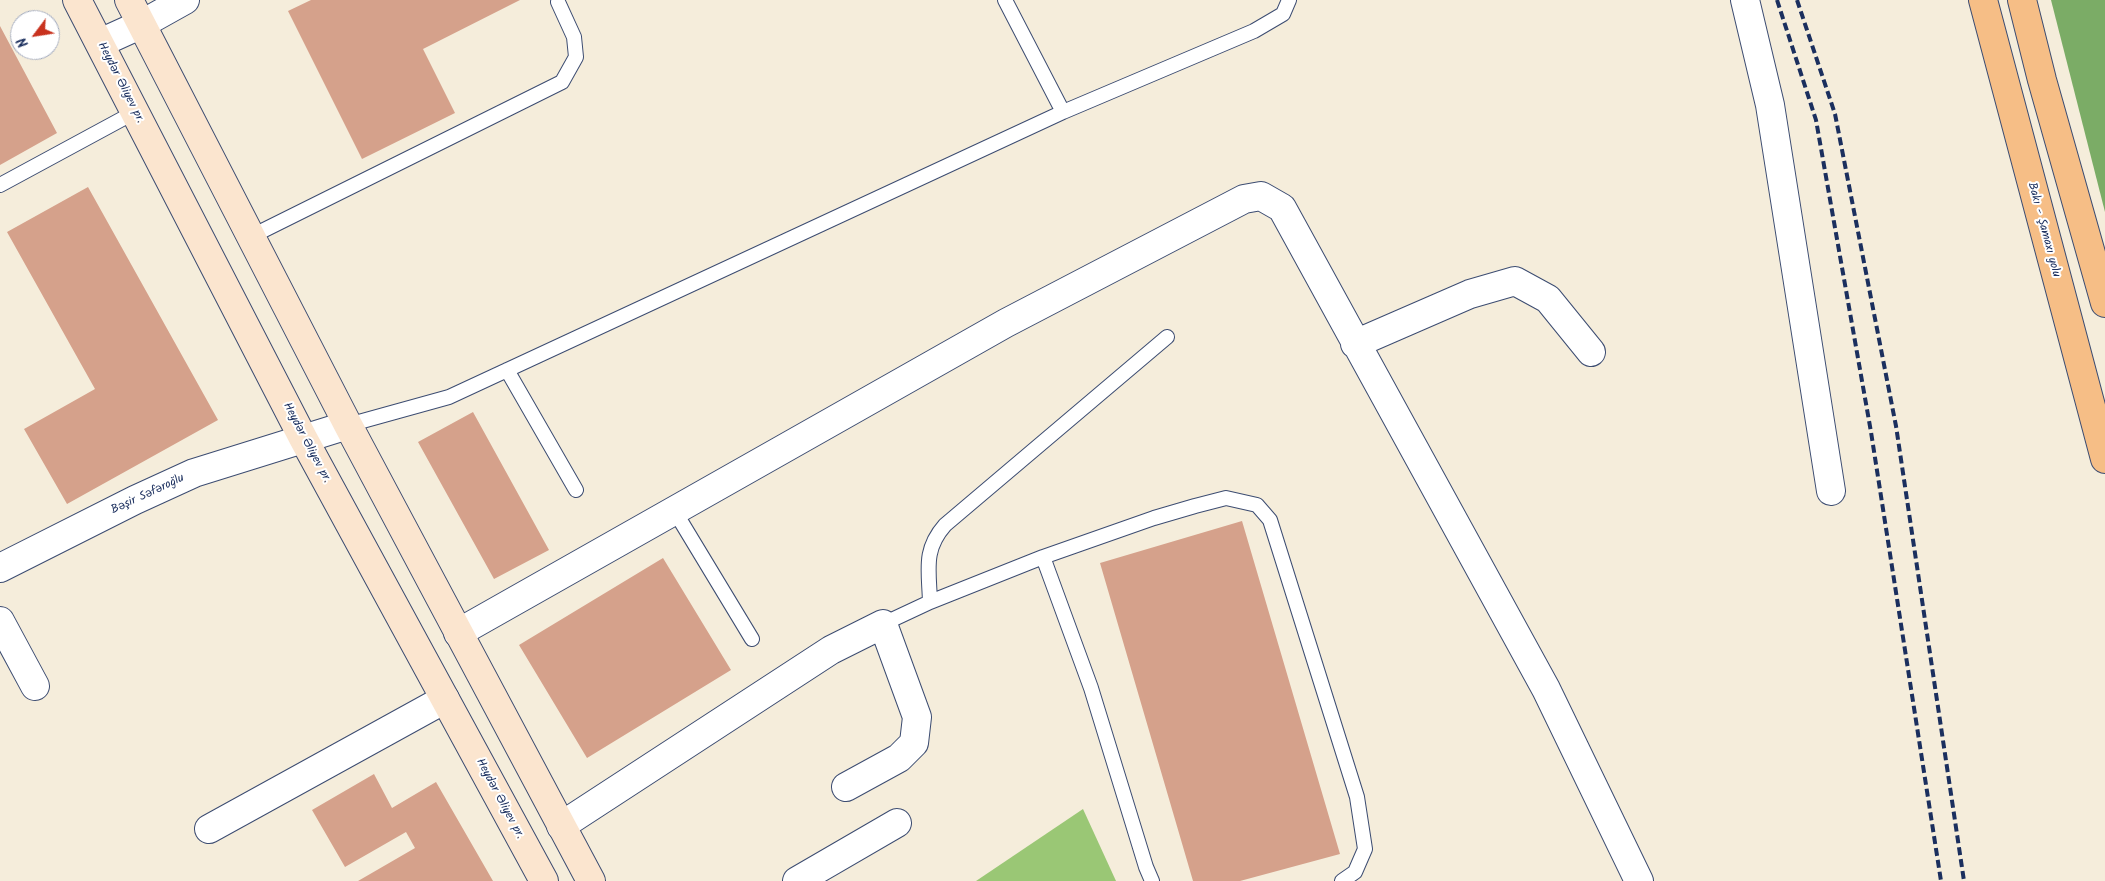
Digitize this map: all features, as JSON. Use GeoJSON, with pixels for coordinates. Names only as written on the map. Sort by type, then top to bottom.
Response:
{"type":"FeatureCollection","features":[{"type":"Feature","properties":{"kind":"highway","name":"Bakı - Şamaxı yolu"},"geometry":{"type":"LineString","coordinates":[[1983,0],[2105,459]]}},
{"type":"Feature","properties":{"kind":"highway"},"geometry":{"type":"LineString","coordinates":[[2022,0],[2042,80],[2105,303]]}},
{"type":"Feature","properties":{"kind":"main road","name":"Heydər Əliyev pr."},"geometry":{"type":"LineString","coordinates":[[77,0],[303,438],[544,881]]}},
{"type":"Feature","properties":{"kind":"main road"},"geometry":{"type":"LineString","coordinates":[[129,0],[348,425],[591,881]]}},
{"type":"Feature","properties":{"kind":"street"},"geometry":{"type":"LineString","coordinates":[[100,43],[142,24],[186,0]]}},
{"type":"Feature","properties":{"kind":"street"},"geometry":{"type":"LineString","coordinates":[[1745,0],[1770,105],[1831,491]]}},
{"type":"Feature","properties":{"kind":"street"},"geometry":{"type":"LineString","coordinates":[[458,633],[1006,323],[1244,199],[1261,196],[1282,208],[1546,689],[1639,881]]}},
{"type":"Feature","properties":{"kind":"street"},"geometry":{"type":"LineString","coordinates":[[1355,344],[1470,294],[1515,281],[1548,299],[1591,352]]}},
{"type":"Feature","properties":{"kind":"street","name":"Bəşir Səfəroğlu"},"geometry":{"type":"LineString","coordinates":[[0,568],[135,500],[194,473],[348,425]]}},
{"type":"Feature","properties":{"kind":"street"},"geometry":{"type":"LineString","coordinates":[[0,621],[35,686]]}},
{"type":"Feature","properties":{"kind":"street"},"geometry":{"type":"LineString","coordinates":[[561,826],[831,650],[883,624],[917,717],[914,743],[899,758],[846,787]]}},
{"type":"Feature","properties":{"kind":"street"},"geometry":{"type":"LineString","coordinates":[[209,829],[445,699]]}},
{"type":"Feature","properties":{"kind":"street"},"geometry":{"type":"LineString","coordinates":[[797,881],[897,823]]}},
{"type":"Feature","properties":{"kind":"lane"},"geometry":{"type":"LineString","coordinates":[[1005,0],[1063,112]]}},
{"type":"Feature","properties":{"kind":"lane"},"geometry":{"type":"LineString","coordinates":[[348,425],[449,397],[1063,112],[1254,31],[1283,14],[1289,0]]}},
{"type":"Feature","properties":{"kind":"lane"},"geometry":{"type":"LineString","coordinates":[[250,237],[562,82],[576,57],[574,37],[558,2]]}},
{"type":"Feature","properties":{"kind":"lane"},"geometry":{"type":"LineString","coordinates":[[0,185],[135,112]]}},
{"type":"Feature","properties":{"kind":"lane"},"geometry":{"type":"LineString","coordinates":[[930,602],[929,550],[934,538],[944,525],[1166,337]]}},
{"type":"Feature","properties":{"kind":"lane"},"geometry":{"type":"LineString","coordinates":[[507,370],[576,490]]}},
{"type":"Feature","properties":{"kind":"lane"},"geometry":{"type":"LineString","coordinates":[[883,624],[930,602],[1043,558],[1154,518],[1226,498],[1257,505],[1270,520],[1357,797],[1365,849],[1354,872],[1342,881]]}},
{"type":"Feature","properties":{"kind":"lane"},"geometry":{"type":"LineString","coordinates":[[674,510],[752,639]]}},
{"type":"Feature","properties":{"kind":"lane"},"geometry":{"type":"LineString","coordinates":[[1043,558],[1091,688],[1146,867],[1152,881]]}},
{"type":"Feature","properties":{"kind":"green space"},"geometry":{"type":"Polygon","coordinates":[[[2051,0],[2105,0],[2105,212],[2051,0]]]}},
{"type":"Feature","properties":{"kind":"green space"},"geometry":{"type":"Polygon","coordinates":[[[1083,809],[1116,881],[976,881],[1083,809]]]}},
{"type":"Feature","properties":{"kind":"building"},"geometry":{"type":"Polygon","coordinates":[[[311,0],[520,0],[423,49],[455,113],[362,159],[288,11],[311,0]]]}},
{"type":"Feature","properties":{"kind":"building"},"geometry":{"type":"Polygon","coordinates":[[[0,26],[10,45],[10,60],[18,60],[57,133],[0,165],[0,26]]]}},
{"type":"Feature","properties":{"kind":"building"},"geometry":{"type":"Polygon","coordinates":[[[88,187],[218,420],[67,504],[24,429],[95,389],[7,232],[88,187]]]}},
{"type":"Feature","properties":{"kind":"building"},"geometry":{"type":"Polygon","coordinates":[[[473,412],[549,550],[494,579],[418,442],[473,412]]]}},
{"type":"Feature","properties":{"kind":"building"},"geometry":{"type":"Polygon","coordinates":[[[1242,521],[1340,854],[1240,881],[1193,881],[1100,563],[1242,521]]]}},
{"type":"Feature","properties":{"kind":"building"},"geometry":{"type":"Polygon","coordinates":[[[663,558],[731,670],[587,758],[519,645],[663,558]]]}},
{"type":"Feature","properties":{"kind":"building"},"geometry":{"type":"Polygon","coordinates":[[[374,774],[392,808],[436,782],[493,881],[358,881],[415,848],[406,832],[345,867],[312,810],[374,774]]]}},
{"type":"Feature","properties":{"kind":"railway"},"geometry":{"type":"LineString","coordinates":[[1777,0],[1816,120],[1871,432],[1941,881]]}},
{"type":"Feature","properties":{"kind":"railway"},"geometry":{"type":"LineString","coordinates":[[1797,0],[1835,114],[1896,426],[1964,881]]}}]}
